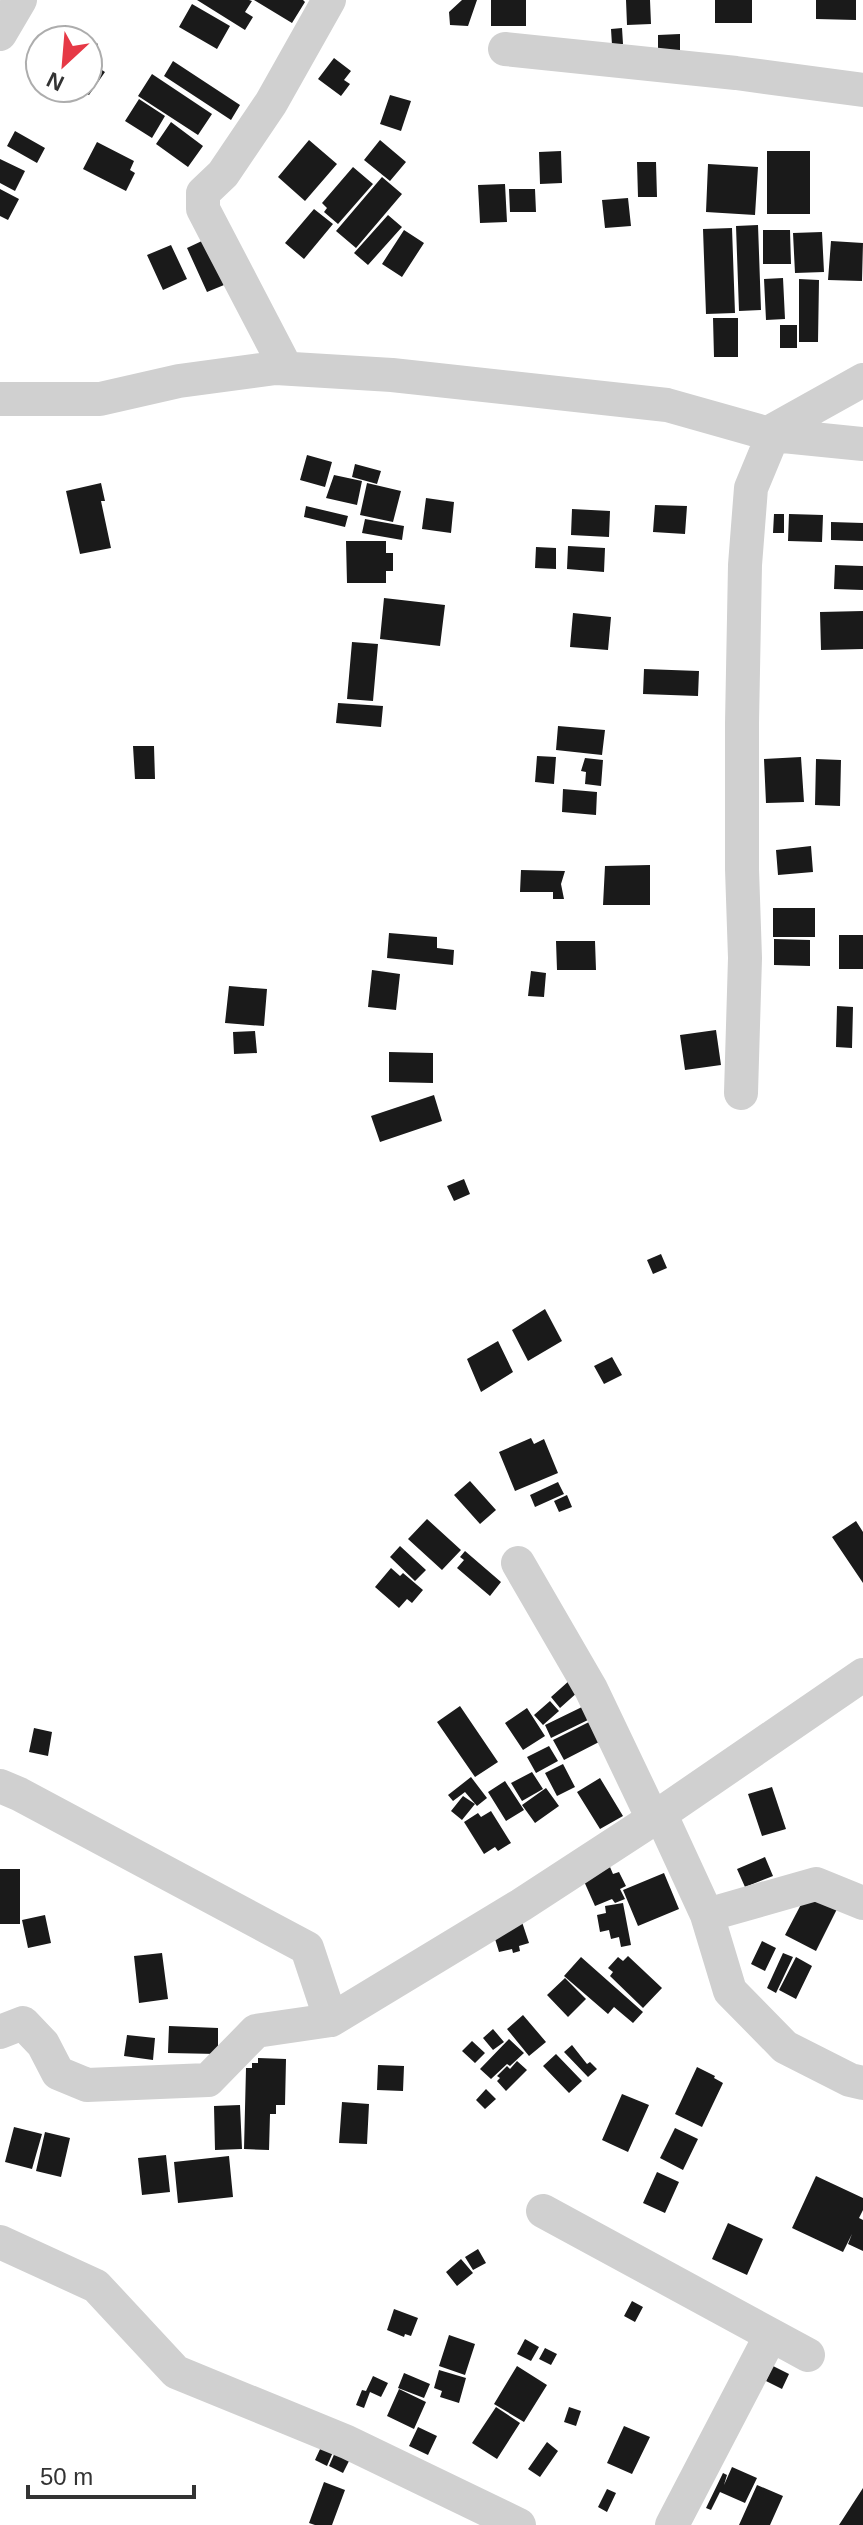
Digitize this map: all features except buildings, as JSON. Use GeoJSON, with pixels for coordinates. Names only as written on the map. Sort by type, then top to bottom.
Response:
{"type":"FeatureCollection","features":[{"type":"Feature","properties":{"kind":"street"},"geometry":{"type":"LineString","coordinates":[[0,34],[20,0]]}},
{"type":"Feature","properties":{"kind":"street"},"geometry":{"type":"LineString","coordinates":[[286,368],[203,209],[203,193],[223,174],[271,103],[329,0]]}},
{"type":"Feature","properties":{"kind":"street"},"geometry":{"type":"LineString","coordinates":[[505,49],[736,73],[863,90]]}},
{"type":"Feature","properties":{"kind":"street"},"geometry":{"type":"LineString","coordinates":[[0,399],[100,399],[179,381],[286,368],[392,375],[667,405],[770,434],[863,444]]}},
{"type":"Feature","properties":{"kind":"street"},"geometry":{"type":"LineString","coordinates":[[741,1093],[745,958],[742,723],[745,565],[751,488],[770,434],[863,380]]}},
{"type":"Feature","properties":{"kind":"street"},"geometry":{"type":"LineString","coordinates":[[518,1563],[591,1689],[707,1915],[730,1991],[785,2047],[850,2080],[863,2083]]}},
{"type":"Feature","properties":{"kind":"street"},"geometry":{"type":"LineString","coordinates":[[0,2032],[23,2023],[43,2044],[58,2073],[87,2085],[208,2080],[256,2031],[331,2020],[521,1905],[863,1675]]}},
{"type":"Feature","properties":{"kind":"street"},"geometry":{"type":"LineString","coordinates":[[0,1786],[307,1948],[331,2020]]}},
{"type":"Feature","properties":{"kind":"street"},"geometry":{"type":"LineString","coordinates":[[707,1915],[816,1884],[863,1903]]}},
{"type":"Feature","properties":{"kind":"street"},"geometry":{"type":"LineString","coordinates":[[543,2211],[808,2355]]}},
{"type":"Feature","properties":{"kind":"street"},"geometry":{"type":"LineString","coordinates":[[0,2242],[96,2286],[176,2372],[347,2442],[519,2525]]}},
{"type":"Feature","properties":{"kind":"street"},"geometry":{"type":"LineString","coordinates":[[672,2525],[771,2335]]}}]}
